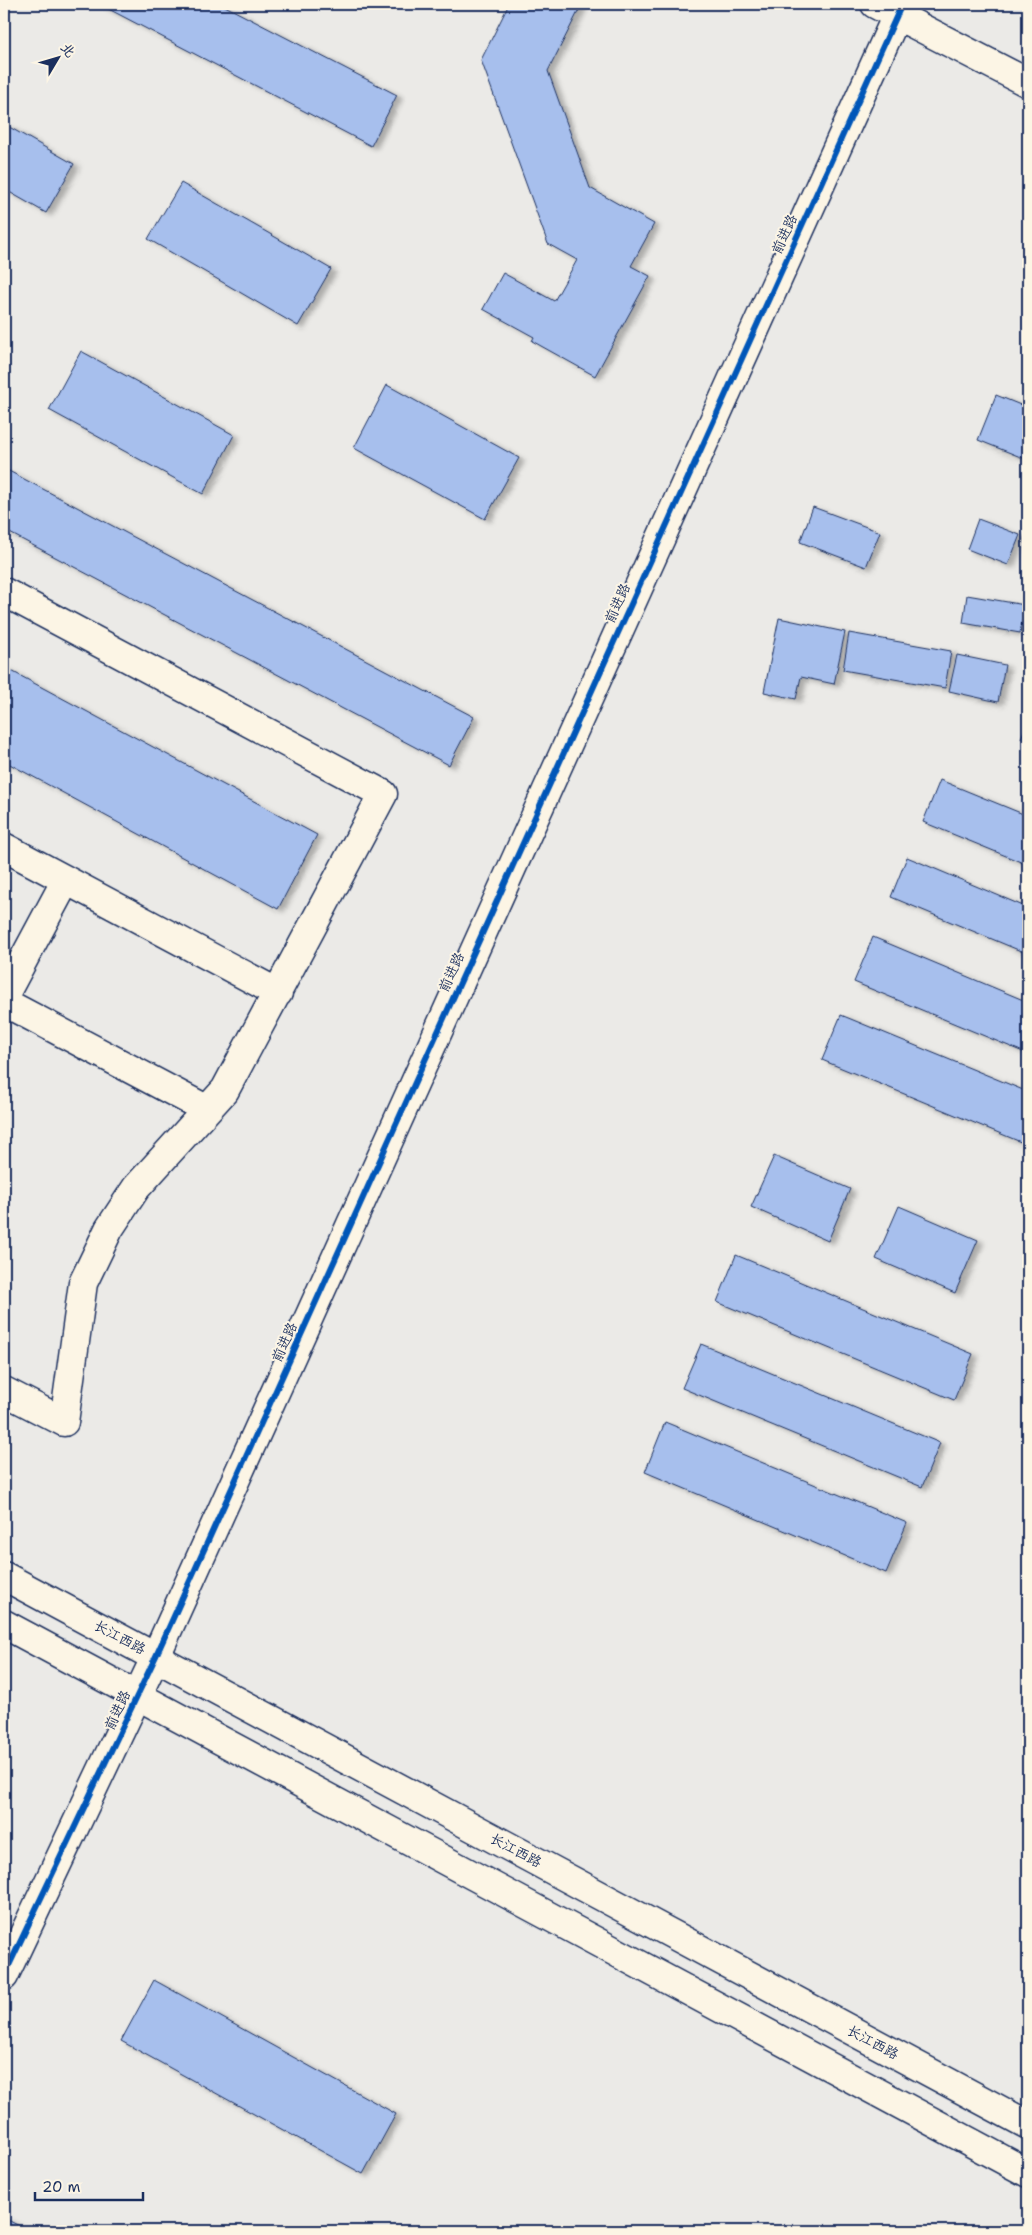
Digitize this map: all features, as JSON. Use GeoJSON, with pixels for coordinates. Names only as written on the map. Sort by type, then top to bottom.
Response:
{"type":"FeatureCollection","features":[{"type":"Feature","properties":{"kind":"main road"},"geometry":{"type":"LineString","coordinates":[[892,7],[1028,84]]}},
{"type":"Feature","properties":{"kind":"main road","name":"前进路"},"geometry":{"type":"LineString","coordinates":[[4,1976],[156,1656],[892,7]]}},
{"type":"Feature","properties":{"kind":"main road"},"geometry":{"type":"LineString","coordinates":[[4,592],[382,794],[225,1090],[136,1188],[109,1229],[83,1283],[64,1422],[4,1391]]}},
{"type":"Feature","properties":{"kind":"main road"},"geometry":{"type":"LineString","coordinates":[[4,847],[278,993]]}},
{"type":"Feature","properties":{"kind":"main road"},"geometry":{"type":"LineString","coordinates":[[4,996],[66,880]]}},
{"type":"Feature","properties":{"kind":"main road"},"geometry":{"type":"LineString","coordinates":[[4,1002],[206,1109]]}},
{"type":"Feature","properties":{"kind":"main road","name":"长江西路"},"geometry":{"type":"LineString","coordinates":[[4,1576],[1028,2125]]}},
{"type":"Feature","properties":{"kind":"main road"},"geometry":{"type":"LineString","coordinates":[[4,1624],[1028,2173]]}},
{"type":"Feature","properties":{"kind":"building"},"geometry":{"type":"Polygon","coordinates":[[[99,4],[221,4],[397,95],[371,146],[99,4]]]}},
{"type":"Feature","properties":{"kind":"building"},"geometry":{"type":"Polygon","coordinates":[[[509,4],[582,4],[548,71],[590,188],[654,224],[631,266],[650,276],[595,376],[532,341],[534,337],[483,309],[503,273],[554,301],[577,260],[548,244],[481,60],[509,4]]]}},
{"type":"Feature","properties":{"kind":"building"},"geometry":{"type":"Polygon","coordinates":[[[4,124],[74,164],[46,213],[4,189],[4,124]]]}},
{"type":"Feature","properties":{"kind":"building"},"geometry":{"type":"Polygon","coordinates":[[[181,183],[331,269],[298,326],[148,239],[181,183]]]}},
{"type":"Feature","properties":{"kind":"building"},"geometry":{"type":"Polygon","coordinates":[[[81,351],[234,435],[203,494],[49,410],[81,351]]]}},
{"type":"Feature","properties":{"kind":"building"},"geometry":{"type":"Polygon","coordinates":[[[387,385],[519,458],[485,519],[354,448],[387,385]]]}},
{"type":"Feature","properties":{"kind":"building"},"geometry":{"type":"Polygon","coordinates":[[[996,395],[1028,408],[1028,460],[978,440],[996,395]]]}},
{"type":"Feature","properties":{"kind":"building"},"geometry":{"type":"Polygon","coordinates":[[[7,470],[474,717],[449,765],[4,530],[4,476],[7,470]]]}},
{"type":"Feature","properties":{"kind":"building"},"geometry":{"type":"Polygon","coordinates":[[[813,507],[880,532],[866,567],[800,542],[813,507]]]}},
{"type":"Feature","properties":{"kind":"building"},"geometry":{"type":"Polygon","coordinates":[[[978,519],[1020,535],[1008,565],[967,549],[978,519]]]}},
{"type":"Feature","properties":{"kind":"building"},"geometry":{"type":"Polygon","coordinates":[[[967,595],[1025,605],[1020,633],[963,623],[967,595]]]}},
{"type":"Feature","properties":{"kind":"building"},"geometry":{"type":"Polygon","coordinates":[[[779,618],[845,632],[834,684],[801,677],[796,699],[764,692],[779,618]]]}},
{"type":"Feature","properties":{"kind":"building"},"geometry":{"type":"Polygon","coordinates":[[[849,633],[951,651],[945,688],[843,670],[849,633]]]}},
{"type":"Feature","properties":{"kind":"building"},"geometry":{"type":"Polygon","coordinates":[[[957,655],[1005,665],[998,702],[949,691],[957,655]]]}},
{"type":"Feature","properties":{"kind":"building"},"geometry":{"type":"Polygon","coordinates":[[[4,667],[317,835],[278,909],[4,761],[4,667]]]}},
{"type":"Feature","properties":{"kind":"building"},"geometry":{"type":"Polygon","coordinates":[[[1028,721],[1028,741],[1021,738],[1028,721]]]}},
{"type":"Feature","properties":{"kind":"building"},"geometry":{"type":"Polygon","coordinates":[[[940,780],[1028,816],[1028,865],[923,822],[940,780]]]}},
{"type":"Feature","properties":{"kind":"building"},"geometry":{"type":"Polygon","coordinates":[[[907,857],[1028,908],[1028,954],[891,897],[907,857]]]}},
{"type":"Feature","properties":{"kind":"building"},"geometry":{"type":"Polygon","coordinates":[[[873,937],[1028,1002],[1028,1054],[854,982],[873,937]]]}},
{"type":"Feature","properties":{"kind":"building"},"geometry":{"type":"Polygon","coordinates":[[[841,1015],[1028,1092],[1028,1145],[822,1060],[841,1015]]]}},
{"type":"Feature","properties":{"kind":"building"},"geometry":{"type":"Polygon","coordinates":[[[774,1156],[850,1189],[828,1241],[751,1207],[774,1156]]]}},
{"type":"Feature","properties":{"kind":"building"},"geometry":{"type":"Polygon","coordinates":[[[899,1206],[978,1240],[955,1293],[876,1259],[899,1206]]]}},
{"type":"Feature","properties":{"kind":"building"},"geometry":{"type":"Polygon","coordinates":[[[736,1255],[973,1354],[954,1400],[717,1302],[736,1255]]]}},
{"type":"Feature","properties":{"kind":"building"},"geometry":{"type":"Polygon","coordinates":[[[701,1344],[940,1443],[922,1487],[682,1388],[701,1344]]]}},
{"type":"Feature","properties":{"kind":"building"},"geometry":{"type":"Polygon","coordinates":[[[665,1422],[907,1523],[886,1573],[645,1472],[665,1422]]]}},
{"type":"Feature","properties":{"kind":"building"},"geometry":{"type":"Polygon","coordinates":[[[154,1980],[396,2114],[363,2174],[121,2041],[154,1980]]]}},
{"type":"Feature","properties":{"kind":"building"},"geometry":{"type":"Polygon","coordinates":[[[4,2218],[29,2231],[4,2231],[4,2218]]]}},
{"type":"Feature","properties":{"kind":"cycle path"},"geometry":{"type":"LineString","coordinates":[[4,1976],[156,1656],[902,4]]}}]}
